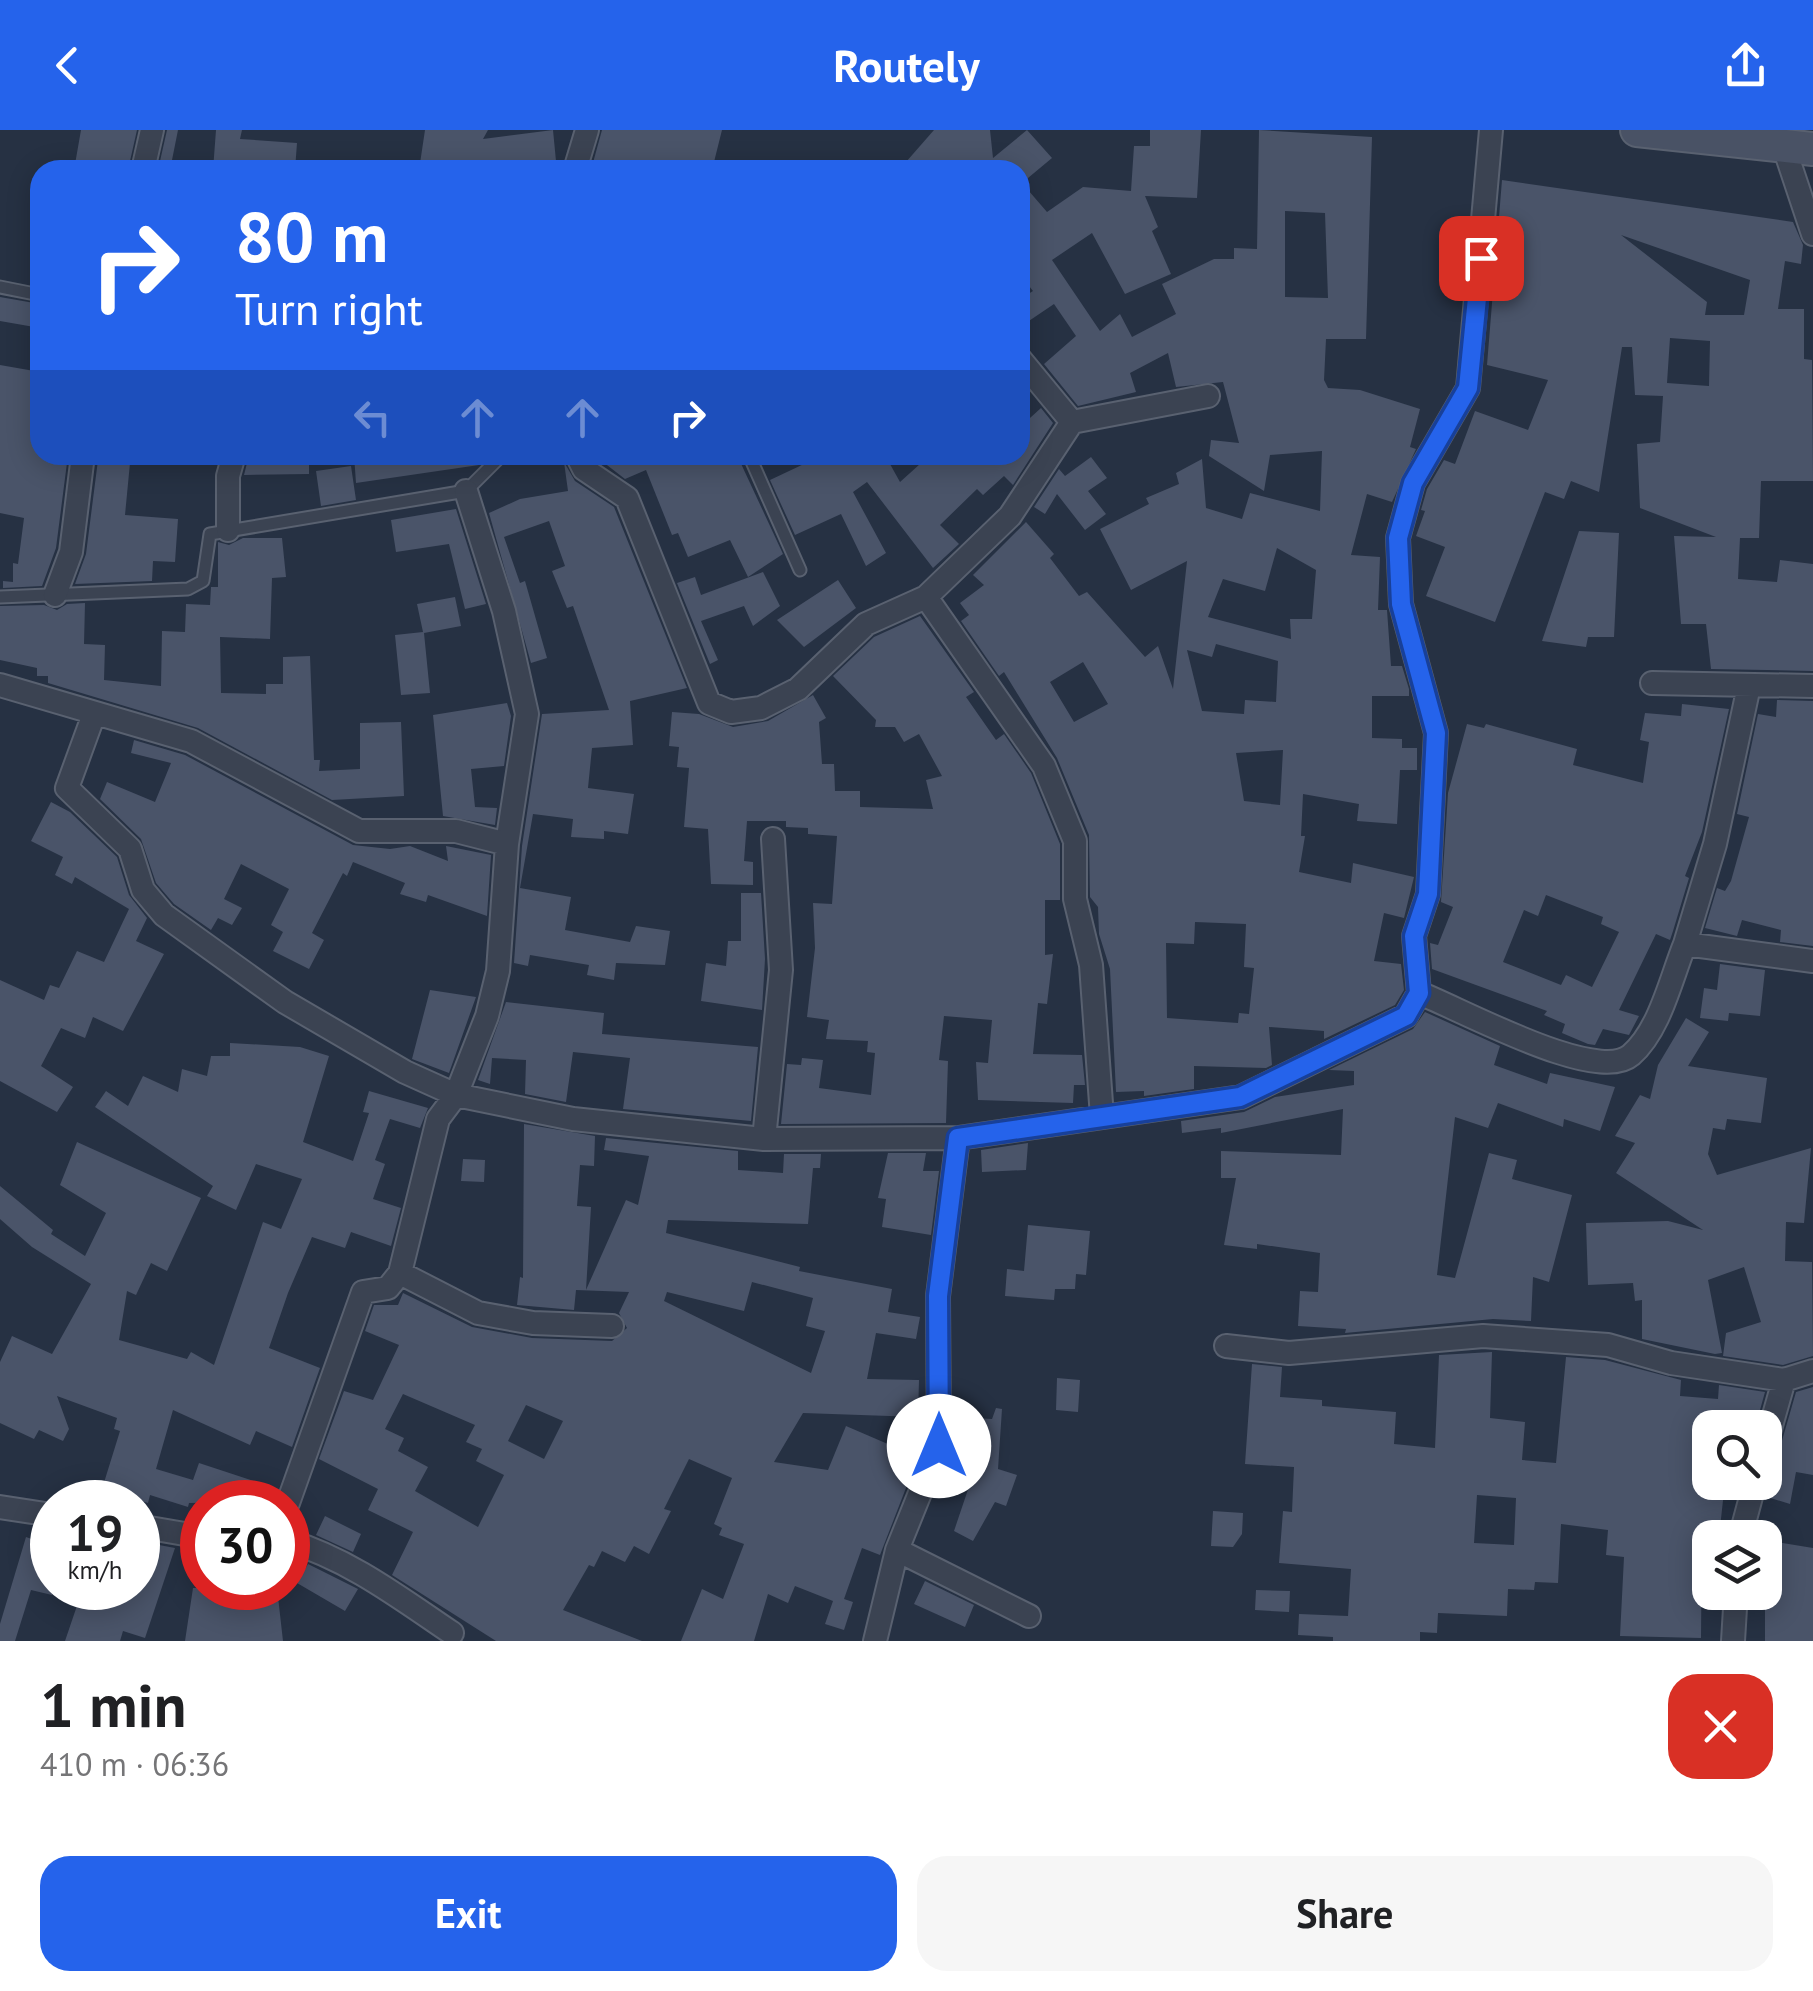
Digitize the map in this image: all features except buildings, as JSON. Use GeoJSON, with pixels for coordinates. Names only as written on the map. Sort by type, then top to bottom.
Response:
{"type":"FeatureCollection","features":[{"type":"Feature","properties":{"kind":"main road"},"geometry":{"type":"LineString","coordinates":[[1637,130],[1799,148]]}},
{"type":"Feature","properties":{"kind":"street"},"geometry":{"type":"LineString","coordinates":[[146,160],[152,130]]}},
{"type":"Feature","properties":{"kind":"street"},"geometry":{"type":"LineString","coordinates":[[578,160],[588,130]]}},
{"type":"Feature","properties":{"kind":"street"},"geometry":{"type":"LineString","coordinates":[[94,714],[67,788],[130,849],[143,890],[164,915],[285,1002],[405,1072],[456,1095],[573,1119],[764,1139],[958,1138],[1240,1097],[1406,1016],[1419,993],[1414,936],[1428,894],[1436,733],[1401,604],[1398,538],[1413,483],[1468,388],[1490,130]]}},
{"type":"Feature","properties":{"kind":"street"},"geometry":{"type":"LineString","coordinates":[[1799,148],[1813,234]]}},
{"type":"Feature","properties":{"kind":"street"},"geometry":{"type":"LineString","coordinates":[[1030,372],[1072,422]]}},
{"type":"Feature","properties":{"kind":"street"},"geometry":{"type":"LineString","coordinates":[[582,465],[628,498],[709,703],[731,712],[761,708],[798,689],[866,624],[926,597],[1010,516],[1072,422],[1208,396]]}},
{"type":"Feature","properties":{"kind":"street"},"geometry":{"type":"LineString","coordinates":[[56,596],[71,552],[83,465]]}},
{"type":"Feature","properties":{"kind":"street"},"geometry":{"type":"LineString","coordinates":[[228,530],[231,465]]}},
{"type":"Feature","properties":{"kind":"street"},"geometry":{"type":"LineString","coordinates":[[296,1480],[363,1292],[388,1288],[400,1273],[438,1119],[456,1095],[487,1016],[498,971],[507,844],[527,714],[504,611],[466,490]]}},
{"type":"Feature","properties":{"kind":"street"},"geometry":{"type":"LineString","coordinates":[[926,597],[1044,766],[1075,841],[1075,899],[1091,965],[1102,1117]]}},
{"type":"Feature","properties":{"kind":"street"},"geometry":{"type":"LineString","coordinates":[[1652,683],[1813,686]]}},
{"type":"Feature","properties":{"kind":"street"},"geometry":{"type":"LineString","coordinates":[[0,686],[192,741],[360,831],[456,831],[507,844]]}},
{"type":"Feature","properties":{"kind":"street"},"geometry":{"type":"LineString","coordinates":[[1419,993],[1467,1011],[1530,1044],[1606,1063],[1628,1058],[1648,1034],[1685,944],[1716,844],[1749,686]]}},
{"type":"Feature","properties":{"kind":"street"},"geometry":{"type":"LineString","coordinates":[[764,1139],[781,970],[773,839]]}},
{"type":"Feature","properties":{"kind":"street"},"geometry":{"type":"LineString","coordinates":[[1685,944],[1813,961]]}},
{"type":"Feature","properties":{"kind":"street"},"geometry":{"type":"LineString","coordinates":[[874,1641],[897,1550],[939,1446],[938,1296],[958,1138]]}},
{"type":"Feature","properties":{"kind":"street"},"geometry":{"type":"LineString","coordinates":[[400,1273],[478,1313],[533,1323],[612,1326]]}},
{"type":"Feature","properties":{"kind":"street"},"geometry":{"type":"LineString","coordinates":[[1226,1346],[1289,1353],[1500,1338],[1608,1345],[1671,1363],[1784,1380],[1813,1371]]}},
{"type":"Feature","properties":{"kind":"street"},"geometry":{"type":"LineString","coordinates":[[1775,1410],[1784,1380]]}},
{"type":"Feature","properties":{"kind":"street"},"geometry":{"type":"LineString","coordinates":[[0,1506],[30,1511]]}},
{"type":"Feature","properties":{"kind":"street"},"geometry":{"type":"LineString","coordinates":[[310,1547],[370,1578],[455,1638]]}},
{"type":"Feature","properties":{"kind":"street"},"geometry":{"type":"LineString","coordinates":[[897,1550],[1029,1616]]}},
{"type":"Feature","properties":{"kind":"street"},"geometry":{"type":"LineString","coordinates":[[1733,1641],[1735,1610]]}},
{"type":"Feature","properties":{"kind":"lane"},"geometry":{"type":"LineString","coordinates":[[0,286],[30,292]]}},
{"type":"Feature","properties":{"kind":"lane"},"geometry":{"type":"LineString","coordinates":[[0,597],[188,590],[203,580],[210,534],[466,490],[492,465]]}},
{"type":"Feature","properties":{"kind":"lane"},"geometry":{"type":"LineString","coordinates":[[753,465],[800,570]]}},
{"type":"Feature","properties":{"kind":"route"},"geometry":{"type":"LineString","coordinates":[[939,1446],[938,1296],[958,1138],[1240,1097],[1406,1016],[1419,993],[1414,936],[1428,894],[1436,733],[1401,604],[1398,538],[1413,483],[1468,388],[1481,258]]}}]}
